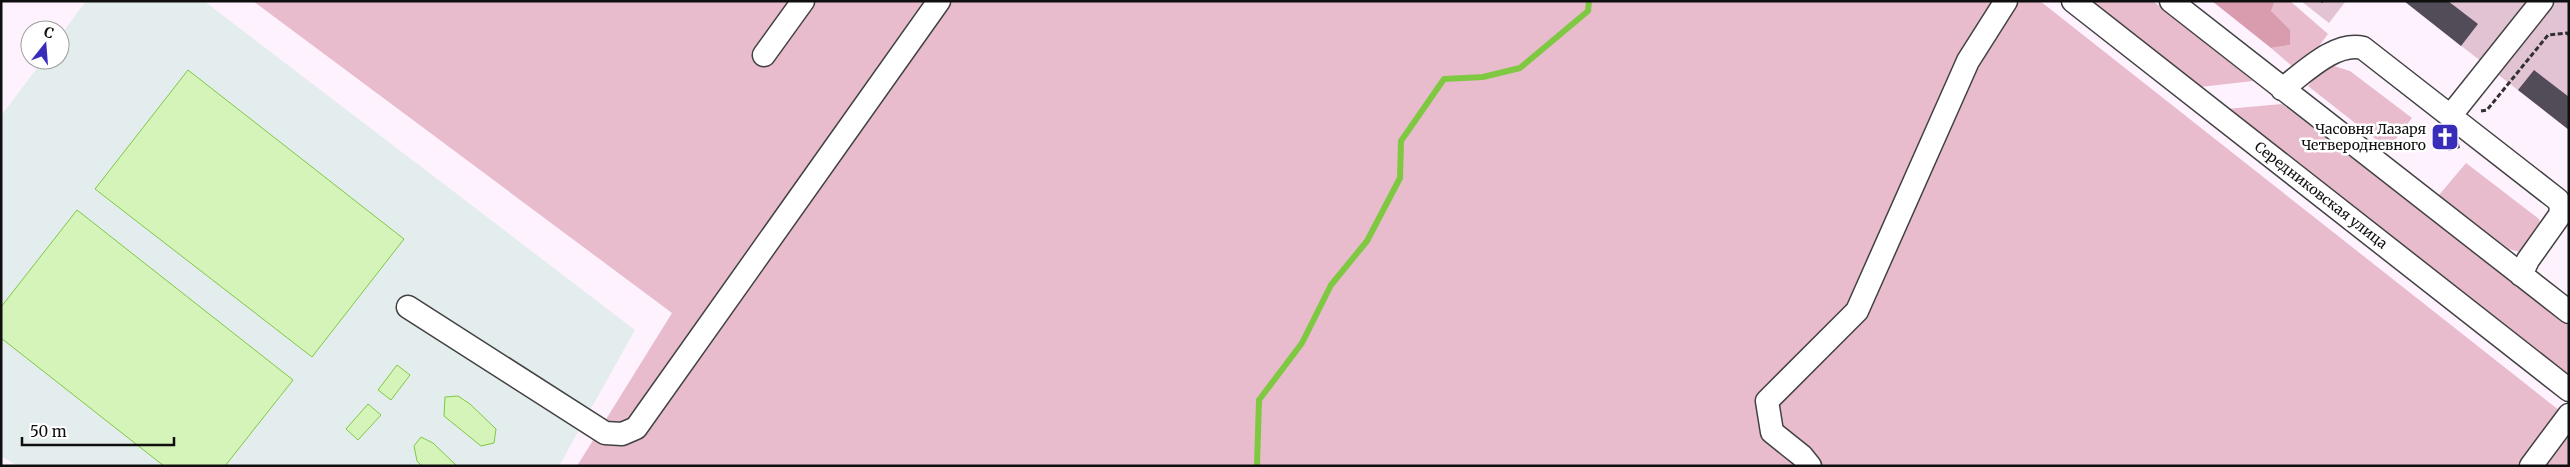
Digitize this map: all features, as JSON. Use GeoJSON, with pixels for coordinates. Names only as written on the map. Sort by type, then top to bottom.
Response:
{"type":"FeatureCollection","features":[{"type":"Feature","properties":{"kind":"street"},"geometry":{"type":"LineString","coordinates":[[764,55],[803,1]]}},
{"type":"Feature","properties":{"kind":"street"},"geometry":{"type":"LineString","coordinates":[[408,307],[605,433],[622,434],[636,428],[939,1]]}},
{"type":"Feature","properties":{"kind":"street"},"geometry":{"type":"LineString","coordinates":[[1810,466],[1802,456],[1772,432],[1767,401],[1857,311],[1968,61],[2006,1]]}},
{"type":"Feature","properties":{"kind":"street","name":"Середниковская улица"},"geometry":{"type":"LineString","coordinates":[[2074,1],[2569,390]]}},
{"type":"Feature","properties":{"kind":"street"},"geometry":{"type":"LineString","coordinates":[[2171,1],[2569,312]]}},
{"type":"Feature","properties":{"kind":"street"},"geometry":{"type":"LineString","coordinates":[[2451,115],[2542,1]]}},
{"type":"Feature","properties":{"kind":"street"},"geometry":{"type":"LineString","coordinates":[[2282,89],[2338,48],[2356,46],[2363,48],[2451,115],[2558,200],[2561,207],[2560,215],[2528,260],[2521,275]]}},
{"type":"Feature","properties":{"kind":"street"},"geometry":{"type":"LineString","coordinates":[[2532,466],[2569,414]]}},
{"type":"Feature","properties":{"kind":"path"},"geometry":{"type":"LineString","coordinates":[[2451,115],[2487,110],[2548,35],[2569,34]]}},
{"type":"Feature","properties":{"kind":"shaded area"},"geometry":{"type":"Polygon","coordinates":[[[86,1],[204,1],[635,330],[559,466],[18,466],[1,456],[1,116],[36,70],[70,70],[70,23],[86,1]]]}},
{"type":"Feature","properties":{"kind":"shaded area"},"geometry":{"type":"Polygon","coordinates":[[[253,1],[2040,1],[2569,418],[2569,466],[577,466],[672,313],[253,1]]]}},
{"type":"Feature","properties":{"kind":"shaded area"},"geometry":{"type":"Polygon","coordinates":[[[2092,1],[2153,1],[2253,81],[2200,87],[2092,1]]]}},
{"type":"Feature","properties":{"kind":"shaded area"},"geometry":{"type":"Polygon","coordinates":[[[2212,1],[2275,1],[2271,11],[2290,30],[2290,45],[2271,48],[2212,1]]]}},
{"type":"Feature","properties":{"kind":"shaded area"},"geometry":{"type":"Polygon","coordinates":[[[2275,1],[2290,1],[2328,34],[2316,50],[2293,67],[2271,48],[2290,45],[2271,11],[2275,1]]]}},
{"type":"Feature","properties":{"kind":"shaded area"},"geometry":{"type":"Polygon","coordinates":[[[2301,1],[2346,1],[2329,23],[2301,1]]]}},
{"type":"Feature","properties":{"kind":"shaded area"},"geometry":{"type":"Polygon","coordinates":[[[2404,1],[2569,1],[2569,130],[2404,1]]]}},
{"type":"Feature","properties":{"kind":"shaded area"},"geometry":{"type":"Polygon","coordinates":[[[2334,66],[2350,71],[2412,118],[2388,149],[2308,86],[2324,68],[2334,66]]]}},
{"type":"Feature","properties":{"kind":"shaded area"},"geometry":{"type":"Polygon","coordinates":[[[188,70],[404,239],[312,357],[95,189],[188,70]]]}},
{"type":"Feature","properties":{"kind":"shaded area"},"geometry":{"type":"Polygon","coordinates":[[[2282,104],[2569,326],[2569,376],[2226,109],[2282,104]]]}},
{"type":"Feature","properties":{"kind":"shaded area"},"geometry":{"type":"Polygon","coordinates":[[[2466,163],[2539,219],[2541,226],[2525,249],[2520,252],[2509,249],[2439,195],[2466,163]]]}},
{"type":"Feature","properties":{"kind":"shaded area"},"geometry":{"type":"Polygon","coordinates":[[[77,210],[293,380],[225,466],[164,466],[1,338],[1,307],[77,210]]]}},
{"type":"Feature","properties":{"kind":"shaded area"},"geometry":{"type":"Polygon","coordinates":[[[397,365],[410,375],[391,400],[378,390],[397,365]]]}},
{"type":"Feature","properties":{"kind":"shaded area"},"geometry":{"type":"Polygon","coordinates":[[[458,396],[470,404],[496,429],[494,443],[481,446],[444,416],[445,397],[458,396]]]}},
{"type":"Feature","properties":{"kind":"shaded area"},"geometry":{"type":"Polygon","coordinates":[[[368,404],[381,415],[358,440],[346,429],[368,404]]]}},
{"type":"Feature","properties":{"kind":"shaded area"},"geometry":{"type":"Polygon","coordinates":[[[421,437],[433,443],[457,466],[422,466],[417,461],[414,446],[421,437]]]}},
{"type":"Feature","properties":{"kind":"building"},"geometry":{"type":"Polygon","coordinates":[[[2404,1],[2448,1],[2478,24],[2461,46],[2404,1]]]}},
{"type":"Feature","properties":{"kind":"building"},"geometry":{"type":"Polygon","coordinates":[[[2534,70],[2569,97],[2569,130],[2518,90],[2534,70]]]}},
{"type":"Feature","properties":{"kind":"building","name":"Часовня Лазаря Четверодневного"},"geometry":{"type":"Polygon","coordinates":[[[2441,126],[2458,139],[2460,148],[2449,151],[2432,137],[2441,126]]]}},
{"type":"Feature","properties":{"kind":"waterway"},"geometry":{"type":"LineString","coordinates":[[1257,466],[1259,400],[1302,343],[1331,285],[1367,241],[1400,178],[1401,141],[1444,79],[1483,77],[1520,68],[1588,11],[1589,1]]}},
{"type":"Feature","properties":{"kind":"place","name":"Часовня Лазаря Четверодневного"},"geometry":{"type":"Point","coordinates":[2445,137]}}]}
